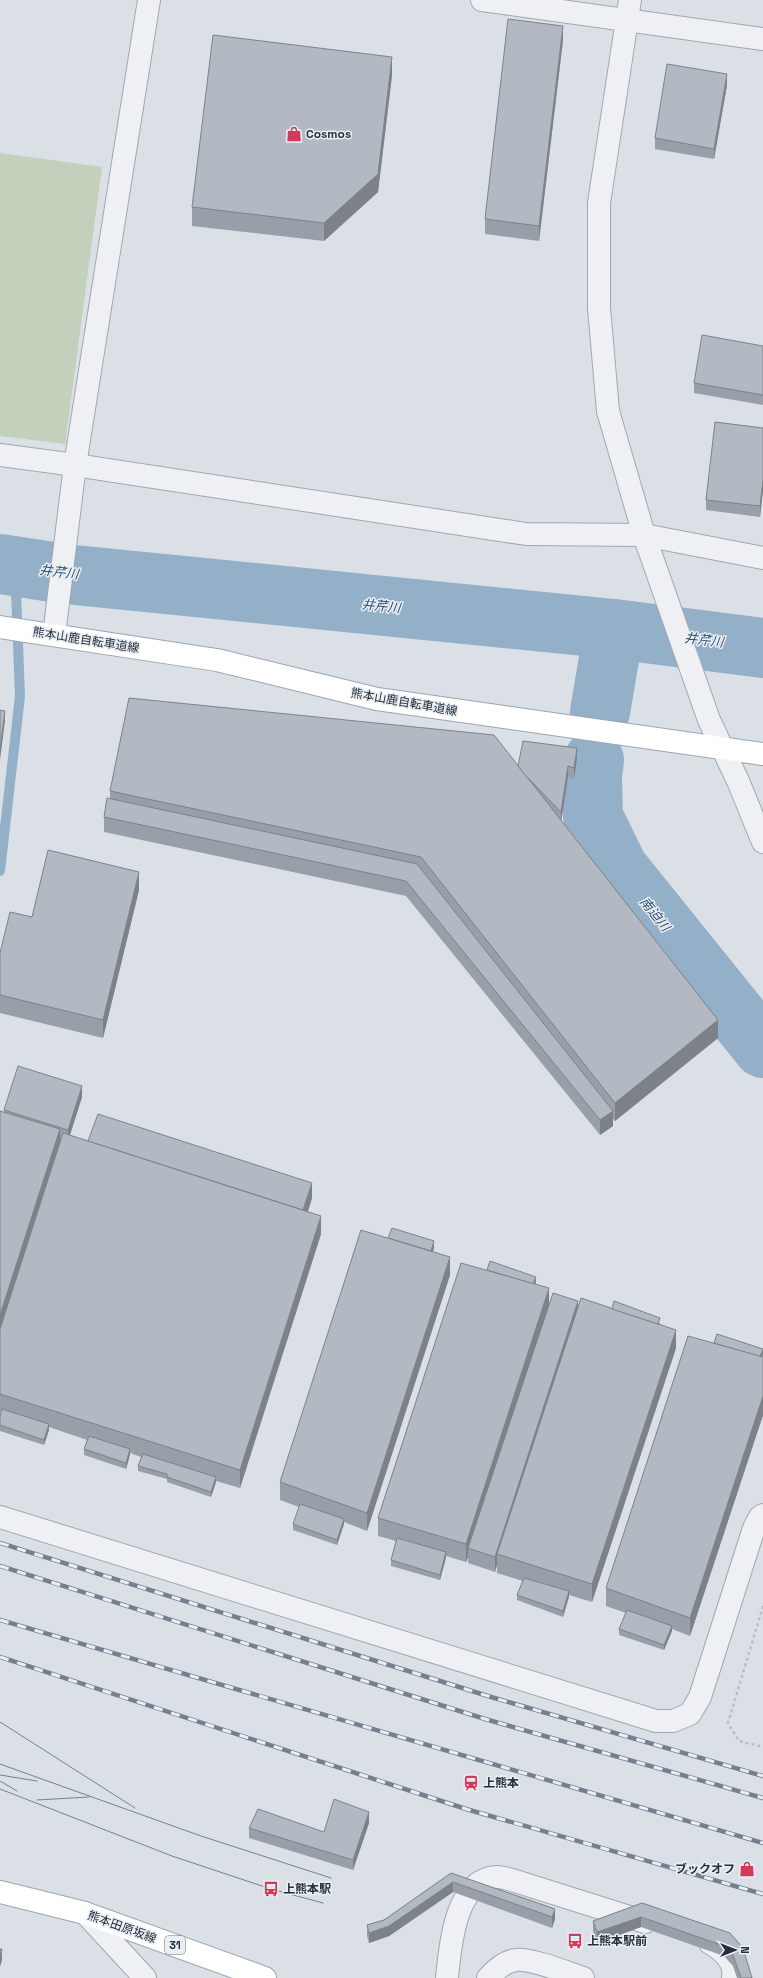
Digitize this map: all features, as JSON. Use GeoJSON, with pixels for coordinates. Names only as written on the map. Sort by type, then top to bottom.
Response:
{"type":"FeatureCollection","features":[{"type":"Feature","properties":{"kind":"main road","name":"熊本山鹿自転車道線"},"geometry":{"type":"LineString","coordinates":[[0,627],[218,660],[377,700],[763,754]]}},
{"type":"Feature","properties":{"kind":"main road","name":"熊本田原坂線"},"geometry":{"type":"LineString","coordinates":[[0,1892],[85,1913],[264,1978]]}},
{"type":"Feature","properties":{"kind":"street"},"geometry":{"type":"LineString","coordinates":[[47,634],[149,0]]}},
{"type":"Feature","properties":{"kind":"street"},"geometry":{"type":"LineString","coordinates":[[482,0],[629,10],[763,39]]}},
{"type":"Feature","properties":{"kind":"street"},"geometry":{"type":"LineString","coordinates":[[629,10],[599,203],[599,308],[608,411],[648,545],[709,720],[723,748],[763,842]]}},
{"type":"Feature","properties":{"kind":"street"},"geometry":{"type":"LineString","coordinates":[[0,455],[75,465],[526,534],[648,545],[763,558]]}},
{"type":"Feature","properties":{"kind":"street"},"geometry":{"type":"LineString","coordinates":[[0,1517],[656,1721],[673,1721],[690,1714],[700,1697],[754,1528],[760,1517],[763,1516]]}},
{"type":"Feature","properties":{"kind":"street"},"geometry":{"type":"LineString","coordinates":[[447,1978],[450,1946],[458,1914],[469,1891],[484,1880],[498,1877],[512,1880],[661,1927]]}},
{"type":"Feature","properties":{"kind":"street"},"geometry":{"type":"LineString","coordinates":[[85,1913],[146,1978]]}},
{"type":"Feature","properties":{"kind":"street"},"geometry":{"type":"LineString","coordinates":[[690,1936],[705,1941],[720,1949],[730,1961],[733,1978]]}},
{"type":"Feature","properties":{"kind":"street"},"geometry":{"type":"LineString","coordinates":[[488,1978],[502,1965],[517,1960],[534,1963],[583,1978]]}},
{"type":"Feature","properties":{"kind":"path"},"geometry":{"type":"LineString","coordinates":[[763,1606],[728,1723],[739,1741],[763,1747]]}},
{"type":"Feature","properties":{"kind":"green space"},"geometry":{"type":"Polygon","coordinates":[[[0,153],[102,167],[65,444],[0,436],[0,153]]]}},
{"type":"Feature","properties":{"kind":"building"},"geometry":{"type":"Polygon","coordinates":[[[508,19],[563,26],[539,226],[485,219],[508,19]]]}},
{"type":"Feature","properties":{"kind":"building","name":"Cosmos"},"geometry":{"type":"Polygon","coordinates":[[[213,35],[392,57],[378,174],[324,223],[192,207],[213,35]]]}},
{"type":"Feature","properties":{"kind":"building"},"geometry":{"type":"Polygon","coordinates":[[[667,64],[727,74],[714,149],[655,138],[667,64]]]}},
{"type":"Feature","properties":{"kind":"building"},"geometry":{"type":"Polygon","coordinates":[[[702,335],[763,346],[763,395],[694,383],[702,335]]]}},
{"type":"Feature","properties":{"kind":"building"},"geometry":{"type":"Polygon","coordinates":[[[715,422],[763,428],[763,480],[760,506],[706,500],[715,422]]]}},
{"type":"Feature","properties":{"kind":"building"},"geometry":{"type":"Polygon","coordinates":[[[129,698],[494,735],[718,1020],[615,1103],[421,857],[110,791],[129,698]]]}},
{"type":"Feature","properties":{"kind":"building"},"geometry":{"type":"Polygon","coordinates":[[[0,710],[5,711],[0,750],[0,710]]]}},
{"type":"Feature","properties":{"kind":"building"},"geometry":{"type":"Polygon","coordinates":[[[523,741],[577,748],[574,768],[568,766],[561,812],[518,766],[523,741]]]}},
{"type":"Feature","properties":{"kind":"building"},"geometry":{"type":"Polygon","coordinates":[[[107,798],[417,864],[613,1111],[600,1120],[406,881],[104,817],[107,798]]]}},
{"type":"Feature","properties":{"kind":"building"},"geometry":{"type":"Polygon","coordinates":[[[48,850],[139,872],[103,1020],[0,995],[0,953],[10,912],[32,917],[48,850]]]}},
{"type":"Feature","properties":{"kind":"building"},"geometry":{"type":"Polygon","coordinates":[[[18,1066],[82,1086],[68,1130],[4,1110],[18,1066]]]}},
{"type":"Feature","properties":{"kind":"building"},"geometry":{"type":"Polygon","coordinates":[[[0,1111],[60,1129],[0,1315],[0,1111]]]}},
{"type":"Feature","properties":{"kind":"building"},"geometry":{"type":"Polygon","coordinates":[[[98,1114],[312,1183],[303,1210],[88,1141],[98,1114]]]}},
{"type":"Feature","properties":{"kind":"building"},"geometry":{"type":"Polygon","coordinates":[[[63,1133],[321,1216],[240,1470],[0,1394],[0,1329],[63,1133]]]}},
{"type":"Feature","properties":{"kind":"building"},"geometry":{"type":"Polygon","coordinates":[[[392,1228],[434,1241],[431,1251],[388,1238],[392,1228]]]}},
{"type":"Feature","properties":{"kind":"building"},"geometry":{"type":"Polygon","coordinates":[[[361,1230],[450,1257],[367,1513],[280,1482],[361,1230]]]}},
{"type":"Feature","properties":{"kind":"building"},"geometry":{"type":"Polygon","coordinates":[[[490,1261],[536,1277],[533,1284],[487,1270],[490,1261]]]}},
{"type":"Feature","properties":{"kind":"building"},"geometry":{"type":"Polygon","coordinates":[[[461,1263],[549,1288],[466,1544],[378,1518],[461,1263]]]}},
{"type":"Feature","properties":{"kind":"building"},"geometry":{"type":"Polygon","coordinates":[[[553,1293],[578,1301],[495,1557],[468,1548],[553,1293]]]}},
{"type":"Feature","properties":{"kind":"building"},"geometry":{"type":"Polygon","coordinates":[[[581,1298],[676,1330],[592,1584],[497,1554],[581,1298]]]}},
{"type":"Feature","properties":{"kind":"building"},"geometry":{"type":"Polygon","coordinates":[[[614,1301],[660,1318],[658,1324],[612,1309],[614,1301]]]}},
{"type":"Feature","properties":{"kind":"building"},"geometry":{"type":"Polygon","coordinates":[[[717,1334],[763,1349],[760,1357],[714,1343],[717,1334]]]}},
{"type":"Feature","properties":{"kind":"building"},"geometry":{"type":"Polygon","coordinates":[[[688,1336],[763,1357],[763,1396],[690,1618],[606,1588],[688,1336]]]}},
{"type":"Feature","properties":{"kind":"building"},"geometry":{"type":"Polygon","coordinates":[[[2,1409],[49,1424],[44,1440],[0,1425],[2,1409]]]}},
{"type":"Feature","properties":{"kind":"building"},"geometry":{"type":"Polygon","coordinates":[[[89,1436],[130,1449],[126,1463],[84,1449],[89,1436]]]}},
{"type":"Feature","properties":{"kind":"building"},"geometry":{"type":"Polygon","coordinates":[[[143,1454],[216,1477],[211,1492],[167,1477],[167,1474],[138,1466],[143,1454]]]}},
{"type":"Feature","properties":{"kind":"building"},"geometry":{"type":"Polygon","coordinates":[[[300,1504],[344,1519],[337,1540],[293,1524],[300,1504]]]}},
{"type":"Feature","properties":{"kind":"building"},"geometry":{"type":"Polygon","coordinates":[[[397,1538],[446,1552],[440,1575],[391,1560],[397,1538]]]}},
{"type":"Feature","properties":{"kind":"building"},"geometry":{"type":"Polygon","coordinates":[[[524,1578],[569,1591],[563,1611],[517,1595],[524,1578]]]}},
{"type":"Feature","properties":{"kind":"building"},"geometry":{"type":"Polygon","coordinates":[[[627,1610],[672,1626],[664,1645],[619,1629],[627,1610]]]}},
{"type":"Feature","properties":{"kind":"building"},"geometry":{"type":"Polygon","coordinates":[[[334,1799],[369,1812],[353,1860],[249,1828],[258,1809],[324,1832],[334,1799]]]}},
{"type":"Feature","properties":{"kind":"building"},"geometry":{"type":"Polygon","coordinates":[[[451,1873],[555,1909],[552,1917],[453,1882],[389,1926],[369,1933],[367,1925],[384,1920],[451,1873]]]}},
{"type":"Feature","properties":{"kind":"building"},"geometry":{"type":"Polygon","coordinates":[[[642,1903],[730,1933],[743,1948],[752,1978],[741,1978],[733,1955],[724,1946],[641,1917],[597,1932],[593,1921],[642,1903]]]}},
{"type":"Feature","properties":{"kind":"waterway","name":"井芹川"},"geometry":{"type":"LineString","coordinates":[[0,564],[65,574],[614,629],[763,648]]}},
{"type":"Feature","properties":{"kind":"waterway"},"geometry":{"type":"LineString","coordinates":[[0,871],[20,696],[15,566]]}},
{"type":"Feature","properties":{"kind":"waterway","name":"南迫川"},"geometry":{"type":"LineString","coordinates":[[600,712],[614,629]]}},
{"type":"Feature","properties":{"kind":"waterway","name":"南迫川"},"geometry":{"type":"LineString","coordinates":[[594,760],[592,777],[593,817],[618,868],[763,1048]]}},
{"type":"Feature","properties":{"kind":"tram line"},"geometry":{"type":"LineString","coordinates":[[0,1722],[135,1808]]}},
{"type":"Feature","properties":{"kind":"tram line"},"geometry":{"type":"LineString","coordinates":[[0,1764],[201,1836],[331,1878]]}},
{"type":"Feature","properties":{"kind":"tram line"},"geometry":{"type":"LineString","coordinates":[[0,1775],[37,1781]]}},
{"type":"Feature","properties":{"kind":"tram line"},"geometry":{"type":"LineString","coordinates":[[0,1781],[17,1791]]}},
{"type":"Feature","properties":{"kind":"tram line"},"geometry":{"type":"LineString","coordinates":[[0,1789],[172,1856],[271,1889],[323,1903]]}},
{"type":"Feature","properties":{"kind":"tram line"},"geometry":{"type":"LineString","coordinates":[[37,1800],[89,1797]]}},
{"type":"Feature","properties":{"kind":"railway"},"geometry":{"type":"LineString","coordinates":[[0,1543],[491,1697],[763,1776]]}},
{"type":"Feature","properties":{"kind":"railway"},"geometry":{"type":"LineString","coordinates":[[0,1566],[485,1719],[763,1798]]}},
{"type":"Feature","properties":{"kind":"railway"},"geometry":{"type":"LineString","coordinates":[[0,1620],[763,1843]]}},
{"type":"Feature","properties":{"kind":"railway"},"geometry":{"type":"LineString","coordinates":[[0,1657],[466,1809],[763,1894]]}},
{"type":"Feature","properties":{"kind":"place","name":"Cosmos"},"geometry":{"type":"Point","coordinates":[294,134]}},
{"type":"Feature","properties":{"kind":"place","name":"上熊本"},"geometry":{"type":"Point","coordinates":[471,1783]}},
{"type":"Feature","properties":{"kind":"place","name":"ブックオフ"},"geometry":{"type":"Point","coordinates":[747,1869]}},
{"type":"Feature","properties":{"kind":"place","name":"上熊本駅"},"geometry":{"type":"Point","coordinates":[271,1889]}},
{"type":"Feature","properties":{"kind":"place","name":"上熊本駅前"},"geometry":{"type":"Point","coordinates":[575,1941]}}]}
